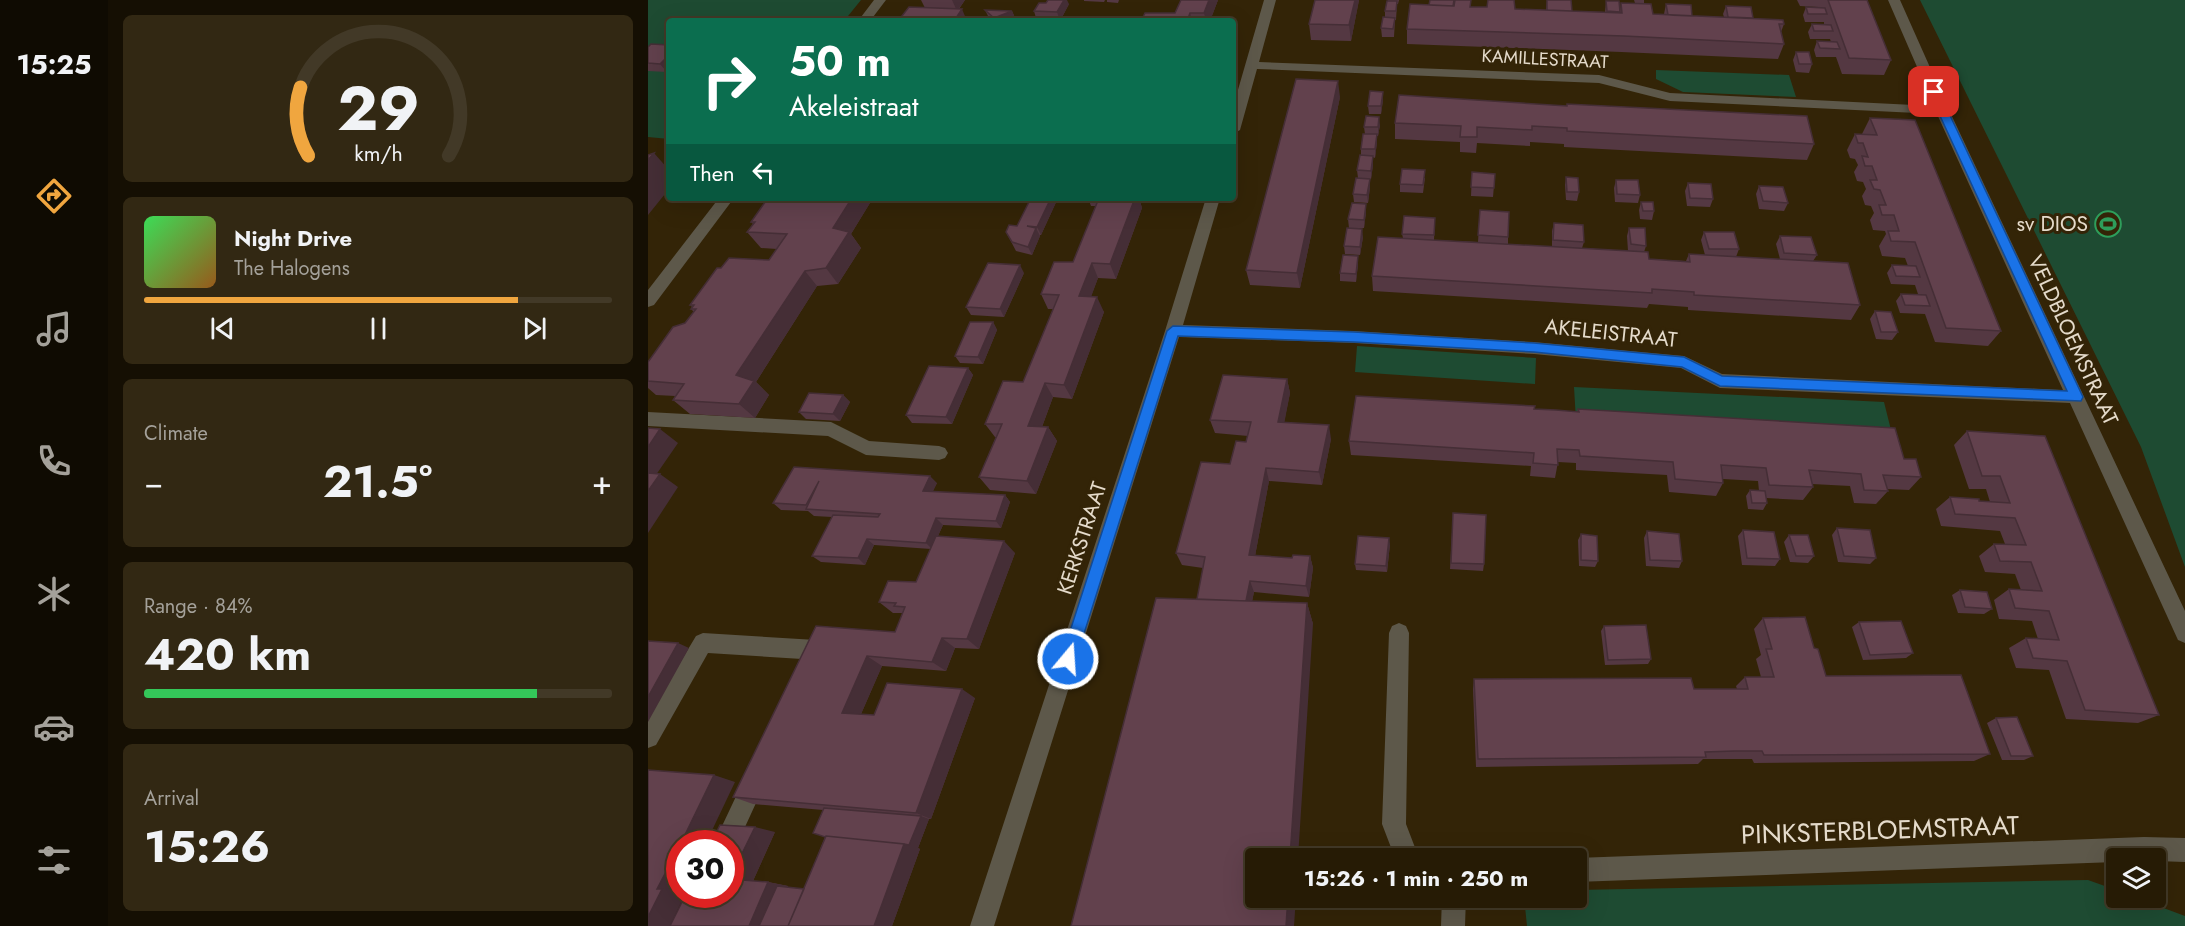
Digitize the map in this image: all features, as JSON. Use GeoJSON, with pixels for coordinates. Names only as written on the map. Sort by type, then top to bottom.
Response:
{"type":"FeatureCollection","features":[{"type":"Feature","properties":{"kind":"street"},"geometry":{"type":"LineString","coordinates":[[866,18],[880,0]]}},
{"type":"Feature","properties":{"kind":"street"},"geometry":{"type":"LineString","coordinates":[[1236,120],[1270,0]]}},
{"type":"Feature","properties":{"kind":"street","name":"VELDBLOEMSTRAAT"},"geometry":{"type":"LineString","coordinates":[[1894,0],[1942,110],[2185,633]]}},
{"type":"Feature","properties":{"kind":"street","name":"KAMILLESTRAAT"},"geometry":{"type":"LineString","coordinates":[[1252,65],[1599,79],[1623,82],[1652,94],[1670,97],[1942,110]]}},
{"type":"Feature","properties":{"kind":"street"},"geometry":{"type":"LineString","coordinates":[[648,301],[725,201]]}},
{"type":"Feature","properties":{"kind":"street","name":"KERKSTRAAT"},"geometry":{"type":"LineString","coordinates":[[982,926],[1173,331],[1212,201]]}},
{"type":"Feature","properties":{"kind":"street","name":"AKELEISTRAAT"},"geometry":{"type":"LineString","coordinates":[[1173,331],[1354,337],[1534,348],[1684,362],[1720,381],[2076,397]]}},
{"type":"Feature","properties":{"kind":"street"},"geometry":{"type":"LineString","coordinates":[[648,419],[831,429],[866,448],[939,453]]}},
{"type":"Feature","properties":{"kind":"street"},"geometry":{"type":"LineString","coordinates":[[1399,633],[1394,824],[1403,848]]}},
{"type":"Feature","properties":{"kind":"street"},"geometry":{"type":"LineString","coordinates":[[648,737],[703,643],[816,650],[801,682]]}},
{"type":"Feature","properties":{"kind":"street"},"geometry":{"type":"LineString","coordinates":[[732,830],[766,757]]}},
{"type":"Feature","properties":{"kind":"street","name":"PINKSTERBLOEMSTRAAT"},"geometry":{"type":"LineString","coordinates":[[1587,870],[2133,849],[2185,850]]}},
{"type":"Feature","properties":{"kind":"street"},"geometry":{"type":"LineString","coordinates":[[1454,908],[1454,926]]}},
{"type":"Feature","properties":{"kind":"green space"},"geometry":{"type":"Polygon","coordinates":[[[648,0],[861,0],[846,18],[666,18],[666,139],[648,137],[648,0]]]}},
{"type":"Feature","properties":{"kind":"green space","name":"sv DIOS"},"geometry":{"type":"Polygon","coordinates":[[[1920,0],[2185,0],[2185,567],[2141,447],[1920,0]]]}},
{"type":"Feature","properties":{"kind":"green space"},"geometry":{"type":"Polygon","coordinates":[[[1656,70],[1789,75],[1796,97],[1683,92],[1656,79],[1656,70]]]}},
{"type":"Feature","properties":{"kind":"green space"},"geometry":{"type":"Polygon","coordinates":[[[1357,346],[1536,358],[1535,384],[1355,372],[1357,346]]]}},
{"type":"Feature","properties":{"kind":"green space"},"geometry":{"type":"Polygon","coordinates":[[[1574,387],[1884,402],[1894,442],[1576,421],[1574,387]]]}},
{"type":"Feature","properties":{"kind":"green space"},"geometry":{"type":"Polygon","coordinates":[[[2088,880],[2106,886],[2106,908],[2164,908],[2185,916],[2185,926],[1527,926],[1525,908],[1587,908],[1587,890],[2088,880]]]}},
{"type":"Feature","properties":{"kind":"building"},"geometry":{"type":"Polygon","coordinates":[[[1048,0],[1064,0],[1057,12],[1034,11],[1039,3],[1046,3],[1048,0]]]}},
{"type":"Feature","properties":{"kind":"building"},"geometry":{"type":"Polygon","coordinates":[[[1181,0],[1209,0],[1204,13],[1190,13],[1188,18],[1142,18],[1145,13],[1175,13],[1181,0]]]}},
{"type":"Feature","properties":{"kind":"building"},"geometry":{"type":"Polygon","coordinates":[[[1315,0],[1355,0],[1349,25],[1309,24],[1315,0]]]}},
{"type":"Feature","properties":{"kind":"building"},"geometry":{"type":"Polygon","coordinates":[[[1430,0],[1454,0],[1453,6],[1429,5],[1430,0]]]}},
{"type":"Feature","properties":{"kind":"building"},"geometry":{"type":"Polygon","coordinates":[[[1455,0],[1471,0],[1470,7],[1487,7],[1488,0],[1514,0],[1515,9],[1622,13],[1621,3],[1651,4],[1653,14],[1783,20],[1784,24],[1779,24],[1784,44],[1407,29],[1410,4],[1454,6],[1455,0]]]}},
{"type":"Feature","properties":{"kind":"building"},"geometry":{"type":"Polygon","coordinates":[[[1547,0],[1571,0],[1572,11],[1547,10],[1547,0]]]}},
{"type":"Feature","properties":{"kind":"building"},"geometry":{"type":"Polygon","coordinates":[[[1828,0],[1867,0],[1891,60],[1849,58],[1828,0]]]}},
{"type":"Feature","properties":{"kind":"building"},"geometry":{"type":"Polygon","coordinates":[[[1387,1],[1397,1],[1396,11],[1385,11],[1387,1]]]}},
{"type":"Feature","properties":{"kind":"building"},"geometry":{"type":"Polygon","coordinates":[[[1606,1],[1619,1],[1620,12],[1607,11],[1606,1]]]}},
{"type":"Feature","properties":{"kind":"building"},"geometry":{"type":"Polygon","coordinates":[[[1666,4],[1691,5],[1692,16],[1668,15],[1666,4]]]}},
{"type":"Feature","properties":{"kind":"building"},"geometry":{"type":"Polygon","coordinates":[[[1726,6],[1751,7],[1753,18],[1728,17],[1726,6]]]}},
{"type":"Feature","properties":{"kind":"building"},"geometry":{"type":"Polygon","coordinates":[[[909,7],[962,9],[956,18],[900,18],[909,7]]]}},
{"type":"Feature","properties":{"kind":"building"},"geometry":{"type":"Polygon","coordinates":[[[1806,7],[1825,8],[1827,14],[1808,14],[1806,7]]]}},
{"type":"Feature","properties":{"kind":"building"},"geometry":{"type":"Polygon","coordinates":[[[985,10],[1012,11],[994,18],[985,10]]]}},
{"type":"Feature","properties":{"kind":"building"},"geometry":{"type":"Polygon","coordinates":[[[1383,17],[1395,18],[1393,29],[1381,28],[1383,17]]]}},
{"type":"Feature","properties":{"kind":"building"},"geometry":{"type":"Polygon","coordinates":[[[1812,24],[1831,25],[1833,31],[1814,31],[1812,24]]]}},
{"type":"Feature","properties":{"kind":"building"},"geometry":{"type":"Polygon","coordinates":[[[1817,41],[1837,42],[1840,49],[1820,48],[1817,41]]]}},
{"type":"Feature","properties":{"kind":"building"},"geometry":{"type":"Polygon","coordinates":[[[651,44],[666,45],[666,58],[660,64],[648,63],[648,47],[651,44]]]}},
{"type":"Feature","properties":{"kind":"building"},"geometry":{"type":"Polygon","coordinates":[[[1796,52],[1809,52],[1812,64],[1799,64],[1796,52]]]}},
{"type":"Feature","properties":{"kind":"building"},"geometry":{"type":"Polygon","coordinates":[[[1296,79],[1338,81],[1297,273],[1246,270],[1296,79]]]}},
{"type":"Feature","properties":{"kind":"building"},"geometry":{"type":"Polygon","coordinates":[[[1370,91],[1383,92],[1381,106],[1368,106],[1370,91]]]}},
{"type":"Feature","properties":{"kind":"building"},"geometry":{"type":"Polygon","coordinates":[[[1399,95],[1567,106],[1567,104],[1807,116],[1814,144],[1567,131],[1567,128],[1532,126],[1532,130],[1477,127],[1477,137],[1460,137],[1461,126],[1395,123],[1399,95]]]}},
{"type":"Feature","properties":{"kind":"building"},"geometry":{"type":"Polygon","coordinates":[[[1366,116],[1379,117],[1378,127],[1364,127],[1366,116]]]}},
{"type":"Feature","properties":{"kind":"building"},"geometry":{"type":"Polygon","coordinates":[[[1870,118],[1915,120],[2001,331],[1946,328],[1915,242],[1891,241],[1888,231],[1899,231],[1894,215],[1882,215],[1879,205],[1886,205],[1880,190],[1874,189],[1870,180],[1877,180],[1872,166],[1865,166],[1862,156],[1868,157],[1863,143],[1858,143],[1855,134],[1877,135],[1870,118]]]}},
{"type":"Feature","properties":{"kind":"building"},"geometry":{"type":"Polygon","coordinates":[[[1363,134],[1377,134],[1375,149],[1361,149],[1363,134]]]}},
{"type":"Feature","properties":{"kind":"building"},"geometry":{"type":"Polygon","coordinates":[[[1360,155],[1373,156],[1371,171],[1357,170],[1360,155]]]}},
{"type":"Feature","properties":{"kind":"building"},"geometry":{"type":"Polygon","coordinates":[[[1402,169],[1425,170],[1423,185],[1400,184],[1402,169]]]}},
{"type":"Feature","properties":{"kind":"building"},"geometry":{"type":"Polygon","coordinates":[[[1472,172],[1495,174],[1494,188],[1471,187],[1472,172]]]}},
{"type":"Feature","properties":{"kind":"building"},"geometry":{"type":"Polygon","coordinates":[[[1566,177],[1578,178],[1579,192],[1567,192],[1566,177]]]}},
{"type":"Feature","properties":{"kind":"building"},"geometry":{"type":"Polygon","coordinates":[[[1356,178],[1370,179],[1367,195],[1353,194],[1356,178]]]}},
{"type":"Feature","properties":{"kind":"building"},"geometry":{"type":"Polygon","coordinates":[[[1616,180],[1638,180],[1640,195],[1617,194],[1616,180]]]}},
{"type":"Feature","properties":{"kind":"building"},"geometry":{"type":"Polygon","coordinates":[[[1688,183],[1711,184],[1713,199],[1690,198],[1688,183]]]}},
{"type":"Feature","properties":{"kind":"building"},"geometry":{"type":"Polygon","coordinates":[[[1759,186],[1783,187],[1788,203],[1763,201],[1759,186]]]}},
{"type":"Feature","properties":{"kind":"building"},"geometry":{"type":"Polygon","coordinates":[[[766,201],[850,201],[833,228],[849,232],[826,268],[805,271],[736,375],[754,381],[739,404],[673,400],[684,384],[648,381],[648,362],[673,327],[685,323],[696,309],[691,309],[694,305],[690,305],[717,268],[721,268],[729,258],[769,260],[787,234],[747,232],[755,222],[751,222],[766,201]]]}},
{"type":"Feature","properties":{"kind":"building"},"geometry":{"type":"Polygon","coordinates":[[[1030,201],[1050,201],[1037,227],[1027,226],[1036,228],[1028,247],[1012,242],[1006,232],[1009,225],[1017,226],[1030,201]]]}},
{"type":"Feature","properties":{"kind":"building"},"geometry":{"type":"Polygon","coordinates":[[[1098,201],[1134,201],[1110,264],[1092,263],[1079,296],[1097,297],[1064,385],[1045,383],[1028,426],[1048,427],[1027,481],[979,477],[1002,424],[985,424],[1003,381],[1023,382],[1059,295],[1041,294],[1054,262],[1073,262],[1098,201]]]}},
{"type":"Feature","properties":{"kind":"building"},"geometry":{"type":"Polygon","coordinates":[[[1641,202],[1653,202],[1654,211],[1643,211],[1641,202]]]}},
{"type":"Feature","properties":{"kind":"building"},"geometry":{"type":"Polygon","coordinates":[[[1352,203],[1366,204],[1364,220],[1348,219],[1352,203]]]}},
{"type":"Feature","properties":{"kind":"building"},"geometry":{"type":"Polygon","coordinates":[[[1480,210],[1509,212],[1508,237],[1478,235],[1480,210]]]}},
{"type":"Feature","properties":{"kind":"building"},"geometry":{"type":"Polygon","coordinates":[[[1404,216],[1435,218],[1434,235],[1402,234],[1404,216]]]}},
{"type":"Feature","properties":{"kind":"building"},"geometry":{"type":"Polygon","coordinates":[[[1554,223],[1583,225],[1584,242],[1553,240],[1554,223]]]}},
{"type":"Feature","properties":{"kind":"building"},"geometry":{"type":"Polygon","coordinates":[[[1347,228],[1362,229],[1360,247],[1344,246],[1347,228]]]}},
{"type":"Feature","properties":{"kind":"building"},"geometry":{"type":"Polygon","coordinates":[[[1629,228],[1645,228],[1646,246],[1631,244],[1629,228]]]}},
{"type":"Feature","properties":{"kind":"building"},"geometry":{"type":"Polygon","coordinates":[[[1704,232],[1734,232],[1739,249],[1709,249],[1704,232]]]}},
{"type":"Feature","properties":{"kind":"building"},"geometry":{"type":"Polygon","coordinates":[[[1780,236],[1811,237],[1817,255],[1784,253],[1780,236]]]}},
{"type":"Feature","properties":{"kind":"building"},"geometry":{"type":"Polygon","coordinates":[[[1378,237],[1648,252],[1649,259],[1690,262],[1689,254],[1848,263],[1860,305],[1694,295],[1694,292],[1652,289],[1652,293],[1372,276],[1378,237]]]}},
{"type":"Feature","properties":{"kind":"building"},"geometry":{"type":"Polygon","coordinates":[[[1343,255],[1358,256],[1356,274],[1340,273],[1343,255]]]}},
{"type":"Feature","properties":{"kind":"building"},"geometry":{"type":"Polygon","coordinates":[[[988,263],[1020,265],[1000,309],[966,307],[988,263]]]}},
{"type":"Feature","properties":{"kind":"building"},"geometry":{"type":"Polygon","coordinates":[[[1892,265],[1916,266],[1920,277],[1896,276],[1892,265]]]}},
{"type":"Feature","properties":{"kind":"building"},"geometry":{"type":"Polygon","coordinates":[[[1901,294],[1926,295],[1930,306],[1905,305],[1901,294]]]}},
{"type":"Feature","properties":{"kind":"building"},"geometry":{"type":"Polygon","coordinates":[[[1875,311],[1891,312],[1898,332],[1881,332],[1875,311]]]}},
{"type":"Feature","properties":{"kind":"building"},"geometry":{"type":"Polygon","coordinates":[[[970,322],[993,322],[978,357],[955,356],[970,322]]]}},
{"type":"Feature","properties":{"kind":"building"},"geometry":{"type":"Polygon","coordinates":[[[929,366],[968,368],[946,417],[906,415],[929,366]]]}},
{"type":"Feature","properties":{"kind":"building"},"geometry":{"type":"Polygon","coordinates":[[[1223,375],[1287,379],[1278,422],[1329,425],[1319,472],[1266,468],[1249,555],[1292,558],[1293,555],[1310,556],[1306,586],[1250,581],[1246,601],[1197,599],[1205,557],[1176,553],[1201,462],[1230,464],[1236,441],[1246,442],[1251,422],[1210,420],[1223,375]]]}},
{"type":"Feature","properties":{"kind":"building"},"geometry":{"type":"Polygon","coordinates":[[[809,393],[843,395],[833,414],[799,412],[809,393]]]}},
{"type":"Feature","properties":{"kind":"building"},"geometry":{"type":"Polygon","coordinates":[[[1356,396],[1535,406],[1534,409],[1579,412],[1578,409],[1895,428],[1904,459],[1916,459],[1921,477],[1883,475],[1888,491],[1864,490],[1861,474],[1809,470],[1813,487],[1769,485],[1766,468],[1721,465],[1723,483],[1675,479],[1673,462],[1580,456],[1579,450],[1557,449],[1558,465],[1533,463],[1534,453],[1349,441],[1356,396]]]}},
{"type":"Feature","properties":{"kind":"building"},"geometry":{"type":"Polygon","coordinates":[[[648,428],[660,429],[648,447],[648,428]]]}},
{"type":"Feature","properties":{"kind":"building"},"geometry":{"type":"Polygon","coordinates":[[[1967,431],[2045,436],[2159,715],[2085,710],[2067,661],[2033,658],[2026,638],[2059,640],[2049,611],[2015,608],[2009,589],[2042,591],[2031,562],[2000,561],[1994,544],[2026,545],[2015,518],[1955,514],[1950,497],[2010,503],[2000,476],[1982,476],[1967,431]]]}},
{"type":"Feature","properties":{"kind":"building"},"geometry":{"type":"Polygon","coordinates":[[[794,467],[930,476],[923,491],[1005,495],[996,521],[936,518],[926,543],[867,539],[858,558],[812,556],[833,515],[878,517],[880,514],[806,509],[819,481],[806,505],[773,503],[794,467]]]}},
{"type":"Feature","properties":{"kind":"building"},"geometry":{"type":"Polygon","coordinates":[[[648,473],[660,474],[648,491],[648,473]]]}},
{"type":"Feature","properties":{"kind":"building"},"geometry":{"type":"Polygon","coordinates":[[[1750,490],[1765,491],[1767,503],[1752,503],[1750,490]]]}},
{"type":"Feature","properties":{"kind":"building"},"geometry":{"type":"Polygon","coordinates":[[[1453,513],[1486,515],[1484,564],[1451,563],[1453,513]]]}},
{"type":"Feature","properties":{"kind":"building"},"geometry":{"type":"Polygon","coordinates":[[[1837,528],[1870,530],[1876,558],[1844,556],[1837,528]]]}},
{"type":"Feature","properties":{"kind":"building"},"geometry":{"type":"Polygon","coordinates":[[[1743,530],[1774,532],[1780,559],[1747,558],[1743,530]]]}},
{"type":"Feature","properties":{"kind":"building"},"geometry":{"type":"Polygon","coordinates":[[[1647,531],[1679,534],[1682,561],[1650,560],[1647,531]]]}},
{"type":"Feature","properties":{"kind":"building"},"geometry":{"type":"Polygon","coordinates":[[[1581,534],[1597,536],[1598,561],[1581,560],[1581,534]]]}},
{"type":"Feature","properties":{"kind":"building"},"geometry":{"type":"Polygon","coordinates":[[[1789,535],[1808,535],[1814,556],[1796,556],[1789,535]]]}},
{"type":"Feature","properties":{"kind":"building"},"geometry":{"type":"Polygon","coordinates":[[[936,536],[1004,541],[967,639],[942,638],[932,662],[867,656],[842,713],[874,715],[887,683],[962,689],[916,813],[733,797],[816,626],[895,632],[905,607],[894,606],[896,603],[879,602],[888,581],[916,582],[936,536]]]}},
{"type":"Feature","properties":{"kind":"building"},"geometry":{"type":"Polygon","coordinates":[[[1358,536],[1389,538],[1386,566],[1355,564],[1358,536]]]}},
{"type":"Feature","properties":{"kind":"building"},"geometry":{"type":"Polygon","coordinates":[[[1960,590],[1987,592],[1992,609],[1965,607],[1960,590]]]}},
{"type":"Feature","properties":{"kind":"building"},"geometry":{"type":"Polygon","coordinates":[[[1156,598],[1307,603],[1291,848],[1245,848],[1245,908],[1287,908],[1286,926],[1071,926],[1156,598]]]}},
{"type":"Feature","properties":{"kind":"building"},"geometry":{"type":"Polygon","coordinates":[[[1805,617],[1814,648],[1818,649],[1826,676],[1961,675],[1990,754],[1764,755],[1762,751],[1734,751],[1705,752],[1706,757],[1478,759],[1474,679],[1691,678],[1694,689],[1748,689],[1745,677],[1774,677],[1766,649],[1772,649],[1763,618],[1805,617]]]}},
{"type":"Feature","properties":{"kind":"building"},"geometry":{"type":"Polygon","coordinates":[[[1901,621],[1913,653],[1870,655],[1859,622],[1901,621]]]}},
{"type":"Feature","properties":{"kind":"building"},"geometry":{"type":"Polygon","coordinates":[[[1646,625],[1651,659],[1608,660],[1604,626],[1646,625]]]}},
{"type":"Feature","properties":{"kind":"building"},"geometry":{"type":"Polygon","coordinates":[[[648,641],[678,643],[648,697],[648,641]]]}},
{"type":"Feature","properties":{"kind":"building"},"geometry":{"type":"Polygon","coordinates":[[[2017,717],[2033,756],[2011,756],[1996,718],[2017,717]]]}},
{"type":"Feature","properties":{"kind":"building"},"geometry":{"type":"Polygon","coordinates":[[[648,770],[714,775],[687,830],[666,830],[666,872],[657,889],[662,889],[648,917],[648,770]]]}},
{"type":"Feature","properties":{"kind":"building"},"geometry":{"type":"Polygon","coordinates":[[[824,808],[921,816],[909,845],[825,837],[813,833],[824,808]]]}},
{"type":"Feature","properties":{"kind":"building"},"geometry":{"type":"Polygon","coordinates":[[[720,825],[755,827],[744,849],[744,830],[718,830],[720,825]]]}},
{"type":"Feature","properties":{"kind":"building"},"geometry":{"type":"Polygon","coordinates":[[[826,836],[904,844],[874,926],[788,926],[826,836]]]}},
{"type":"Feature","properties":{"kind":"building"},"geometry":{"type":"Polygon","coordinates":[[[744,880],[768,882],[749,926],[670,926],[679,908],[744,908],[744,880]]]}},
{"type":"Feature","properties":{"kind":"building"},"geometry":{"type":"Polygon","coordinates":[[[777,886],[804,889],[788,926],[759,926],[777,886]]]}},
{"type":"Feature","properties":{"kind":"place","name":"sv DIOS"},"geometry":{"type":"Point","coordinates":[2108,224]}},
{"type":"Feature","properties":{"kind":"route"},"geometry":{"type":"LineString","coordinates":[[1068,659],[1173,331],[1354,337],[1534,348],[1684,362],[1720,381],[2076,397],[1934,92]]}}]}
